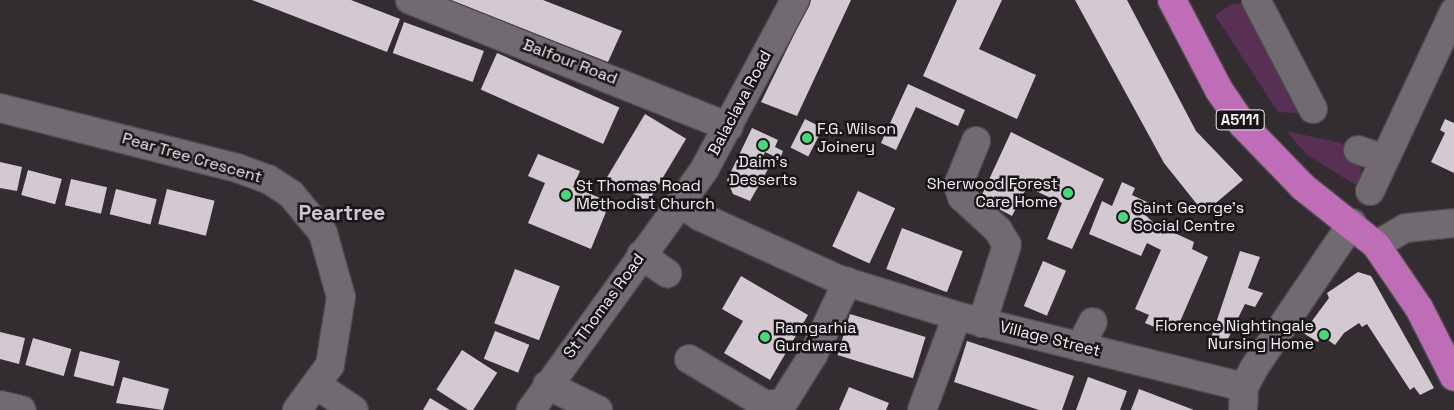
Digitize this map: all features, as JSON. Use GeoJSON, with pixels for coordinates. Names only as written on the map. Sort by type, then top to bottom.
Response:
{"type":"FeatureCollection","features":[{"type":"Feature","properties":{"kind":"highway","name":"A5111"},"geometry":{"type":"LineString","coordinates":[[1172,0],[1219,90],[1254,138],[1304,187],[1352,223],[1376,245],[1419,308],[1454,377]]}},
{"type":"Feature","properties":{"kind":"street","name":"Balfour Road"},"geometry":{"type":"LineString","coordinates":[[410,0],[728,127]]}},
{"type":"Feature","properties":{"kind":"street","name":"Balaclava Road"},"geometry":{"type":"LineString","coordinates":[[680,203],[728,127],[795,0]]}},
{"type":"Feature","properties":{"kind":"street"},"geometry":{"type":"LineString","coordinates":[[1256,0],[1313,109]]}},
{"type":"Feature","properties":{"kind":"street"},"geometry":{"type":"LineString","coordinates":[[1370,191],[1454,12]]}},
{"type":"Feature","properties":{"kind":"street","name":"Pear Tree Crescent"},"geometry":{"type":"LineString","coordinates":[[0,108],[237,168],[268,179],[291,194],[323,233],[340,286],[337,346],[318,386],[297,410]]}},
{"type":"Feature","properties":{"kind":"street"},"geometry":{"type":"LineString","coordinates":[[922,410],[1007,245],[998,230],[962,198],[958,185],[976,141]]}},
{"type":"Feature","properties":{"kind":"street"},"geometry":{"type":"LineString","coordinates":[[1358,150],[1385,159]]}},
{"type":"Feature","properties":{"kind":"street","name":"Village Street"},"geometry":{"type":"LineString","coordinates":[[680,203],[701,217],[847,282],[970,319],[1080,347],[1244,398],[1352,223]]}},
{"type":"Feature","properties":{"kind":"street","name":"St Thomas Road"},"geometry":{"type":"LineString","coordinates":[[530,410],[680,203]]}},
{"type":"Feature","properties":{"kind":"street"},"geometry":{"type":"LineString","coordinates":[[1376,245],[1406,228],[1454,223]]}},
{"type":"Feature","properties":{"kind":"street"},"geometry":{"type":"LineString","coordinates":[[641,255],[667,273]]}},
{"type":"Feature","properties":{"kind":"street"},"geometry":{"type":"LineString","coordinates":[[689,359],[766,405],[783,403],[813,354],[847,282]]}},
{"type":"Feature","properties":{"kind":"street"},"geometry":{"type":"LineString","coordinates":[[1080,347],[1092,322]]}},
{"type":"Feature","properties":{"kind":"street"},"geometry":{"type":"LineString","coordinates":[[318,386],[354,410]]}},
{"type":"Feature","properties":{"kind":"street"},"geometry":{"type":"LineString","coordinates":[[547,386],[598,410]]}},
{"type":"Feature","properties":{"kind":"street"},"geometry":{"type":"LineString","coordinates":[[0,405],[21,410]]}},
{"type":"Feature","properties":{"kind":"shaded area"},"geometry":{"type":"Polygon","coordinates":[[[1246,3],[1312,114],[1278,112],[1215,15],[1232,4],[1246,3]]]}},
{"type":"Feature","properties":{"kind":"shaded area"},"geometry":{"type":"Polygon","coordinates":[[[1286,131],[1341,143],[1362,163],[1359,187],[1307,155],[1286,131]]]}},
{"type":"Feature","properties":{"kind":"building"},"geometry":{"type":"Polygon","coordinates":[[[252,0],[351,0],[400,19],[387,52],[252,0]]]}},
{"type":"Feature","properties":{"kind":"building"},"geometry":{"type":"Polygon","coordinates":[[[448,0],[543,0],[622,31],[608,62],[448,0]]]}},
{"type":"Feature","properties":{"kind":"building"},"geometry":{"type":"Polygon","coordinates":[[[811,0],[851,0],[797,116],[761,102],[811,0]]]}},
{"type":"Feature","properties":{"kind":"building"},"geometry":{"type":"Polygon","coordinates":[[[957,0],[1002,0],[979,49],[1036,75],[1017,119],[923,76],[957,0]]]}},
{"type":"Feature","properties":{"kind":"building"},"geometry":{"type":"Polygon","coordinates":[[[1075,0],[1127,0],[1196,131],[1243,180],[1204,213],[1164,163],[1075,0]]]}},
{"type":"Feature","properties":{"kind":"building"},"geometry":{"type":"Polygon","coordinates":[[[404,22],[484,51],[473,82],[393,53],[404,22]]]}},
{"type":"Feature","properties":{"kind":"building"},"geometry":{"type":"Polygon","coordinates":[[[497,53],[619,108],[603,144],[481,90],[497,53]]]}},
{"type":"Feature","properties":{"kind":"building"},"geometry":{"type":"Polygon","coordinates":[[[908,84],[965,110],[958,126],[916,107],[896,150],[881,143],[908,84]]]}},
{"type":"Feature","properties":{"kind":"building"},"geometry":{"type":"Polygon","coordinates":[[[645,114],[686,139],[648,202],[607,177],[645,114]]]}},
{"type":"Feature","properties":{"kind":"building","name":"F.G. Wilson Joinery"},"geometry":{"type":"Polygon","coordinates":[[[805,119],[823,128],[808,157],[790,148],[805,119]]]}},
{"type":"Feature","properties":{"kind":"building"},"geometry":{"type":"Polygon","coordinates":[[[1445,119],[1454,123],[1454,173],[1431,162],[1445,133],[1440,130],[1445,119]]]}},
{"type":"Feature","properties":{"kind":"building"},"geometry":{"type":"Polygon","coordinates":[[[752,128],[778,140],[775,147],[783,151],[780,159],[765,152],[762,158],[772,162],[750,201],[733,194],[727,180],[752,128]]]}},
{"type":"Feature","properties":{"kind":"building","name":"Sherwood Forest Care Home"},"geometry":{"type":"Polygon","coordinates":[[[1011,132],[1104,179],[1072,249],[1047,239],[1062,203],[1027,187],[1012,216],[980,199],[1011,132]]]}},
{"type":"Feature","properties":{"kind":"building","name":"St Thomas Road Methodist Church"},"geometry":{"type":"Polygon","coordinates":[[[538,154],[580,171],[573,187],[610,202],[591,249],[528,223],[545,183],[528,176],[538,154]]]}},
{"type":"Feature","properties":{"kind":"building"},"geometry":{"type":"Polygon","coordinates":[[[0,162],[22,167],[17,191],[0,188],[0,162]]]}},
{"type":"Feature","properties":{"kind":"building"},"geometry":{"type":"Polygon","coordinates":[[[28,170],[62,179],[55,204],[21,195],[28,170]]]}},
{"type":"Feature","properties":{"kind":"building"},"geometry":{"type":"Polygon","coordinates":[[[71,179],[107,187],[101,214],[65,205],[71,179]]]}},
{"type":"Feature","properties":{"kind":"building"},"geometry":{"type":"Polygon","coordinates":[[[1122,182],[1135,188],[1132,195],[1149,203],[1144,214],[1155,224],[1194,242],[1192,249],[1208,257],[1179,324],[1172,321],[1167,332],[1145,323],[1149,315],[1135,309],[1161,250],[1147,243],[1141,256],[1089,234],[1102,201],[1112,206],[1122,182]]]}},
{"type":"Feature","properties":{"kind":"building"},"geometry":{"type":"Polygon","coordinates":[[[116,189],[157,199],[150,224],[110,214],[116,189]]]}},
{"type":"Feature","properties":{"kind":"building"},"geometry":{"type":"Polygon","coordinates":[[[167,189],[215,201],[206,236],[158,224],[167,189]]]}},
{"type":"Feature","properties":{"kind":"building"},"geometry":{"type":"Polygon","coordinates":[[[858,191],[895,208],[869,264],[832,246],[858,191]]]}},
{"type":"Feature","properties":{"kind":"building"},"geometry":{"type":"Polygon","coordinates":[[[902,228],[963,251],[947,292],[886,269],[902,228]]]}},
{"type":"Feature","properties":{"kind":"building"},"geometry":{"type":"Polygon","coordinates":[[[1240,251],[1260,257],[1248,288],[1263,293],[1255,307],[1245,304],[1226,343],[1209,344],[1240,251]]]}},
{"type":"Feature","properties":{"kind":"building"},"geometry":{"type":"Polygon","coordinates":[[[1043,261],[1066,271],[1047,316],[1024,306],[1043,261]]]}},
{"type":"Feature","properties":{"kind":"building"},"geometry":{"type":"Polygon","coordinates":[[[515,269],[560,286],[539,340],[494,323],[515,269]]]}},
{"type":"Feature","properties":{"kind":"building","name":"Florence Nightingale Nursing Home"},"geometry":{"type":"Polygon","coordinates":[[[1358,272],[1371,276],[1434,388],[1420,395],[1414,387],[1410,390],[1367,324],[1362,327],[1359,323],[1344,333],[1335,345],[1322,336],[1318,342],[1303,333],[1329,298],[1327,293],[1358,272]]]}},
{"type":"Feature","properties":{"kind":"building","name":"Ramgarhia Gurdwara"},"geometry":{"type":"Polygon","coordinates":[[[741,276],[808,315],[770,380],[724,353],[743,321],[722,309],[741,276]]]}},
{"type":"Feature","properties":{"kind":"building"},"geometry":{"type":"Polygon","coordinates":[[[850,314],[926,337],[913,378],[837,355],[850,314]]]}},
{"type":"Feature","properties":{"kind":"building"},"geometry":{"type":"Polygon","coordinates":[[[495,331],[529,345],[518,373],[484,359],[495,331]]]}},
{"type":"Feature","properties":{"kind":"building"},"geometry":{"type":"Polygon","coordinates":[[[0,332],[25,338],[19,364],[0,359],[0,332]]]}},
{"type":"Feature","properties":{"kind":"building"},"geometry":{"type":"Polygon","coordinates":[[[33,338],[71,349],[64,376],[25,365],[33,338]]]}},
{"type":"Feature","properties":{"kind":"building"},"geometry":{"type":"Polygon","coordinates":[[[967,341],[1074,376],[1062,410],[1039,410],[954,382],[967,341]]]}},
{"type":"Feature","properties":{"kind":"building"},"geometry":{"type":"Polygon","coordinates":[[[462,350],[497,373],[473,410],[468,410],[436,389],[462,350]]]}},
{"type":"Feature","properties":{"kind":"building"},"geometry":{"type":"Polygon","coordinates":[[[80,351],[120,361],[113,386],[74,376],[80,351]]]}},
{"type":"Feature","properties":{"kind":"building"},"geometry":{"type":"Polygon","coordinates":[[[123,377],[169,389],[163,410],[116,403],[123,377]]]}},
{"type":"Feature","properties":{"kind":"building"},"geometry":{"type":"Polygon","coordinates":[[[1088,377],[1127,391],[1120,410],[1076,410],[1088,377]]]}},
{"type":"Feature","properties":{"kind":"building"},"geometry":{"type":"Polygon","coordinates":[[[849,387],[889,403],[886,410],[839,410],[849,387]]]}},
{"type":"Feature","properties":{"kind":"building"},"geometry":{"type":"Polygon","coordinates":[[[1139,389],[1194,410],[1131,410],[1139,389]]]}},
{"type":"Feature","properties":{"kind":"building"},"geometry":{"type":"Polygon","coordinates":[[[430,398],[450,410],[423,410],[430,398]]]}},
{"type":"Feature","properties":{"kind":"place","name":"F.G. Wilson Joinery"},"geometry":{"type":"Point","coordinates":[807,138]}},
{"type":"Feature","properties":{"kind":"place","name":"Daim's Desserts"},"geometry":{"type":"Point","coordinates":[763,145]}},
{"type":"Feature","properties":{"kind":"place","name":"Sherwood Forest Care Home"},"geometry":{"type":"Point","coordinates":[1068,193]}},
{"type":"Feature","properties":{"kind":"place","name":"St Thomas Road Methodist Church"},"geometry":{"type":"Point","coordinates":[566,195]}},
{"type":"Feature","properties":{"kind":"place","name":"Saint George's Social Centre"},"geometry":{"type":"Point","coordinates":[1123,217]}},
{"type":"Feature","properties":{"kind":"place","name":"Florence Nightingale Nursing Home"},"geometry":{"type":"Point","coordinates":[1324,335]}},
{"type":"Feature","properties":{"kind":"place","name":"Ramgarhia Gurdwara"},"geometry":{"type":"Point","coordinates":[765,337]}},
{"type":"Feature","properties":{"kind":"district","name":"Peartree"},"geometry":{"type":"Point","coordinates":[342,213]}}]}
